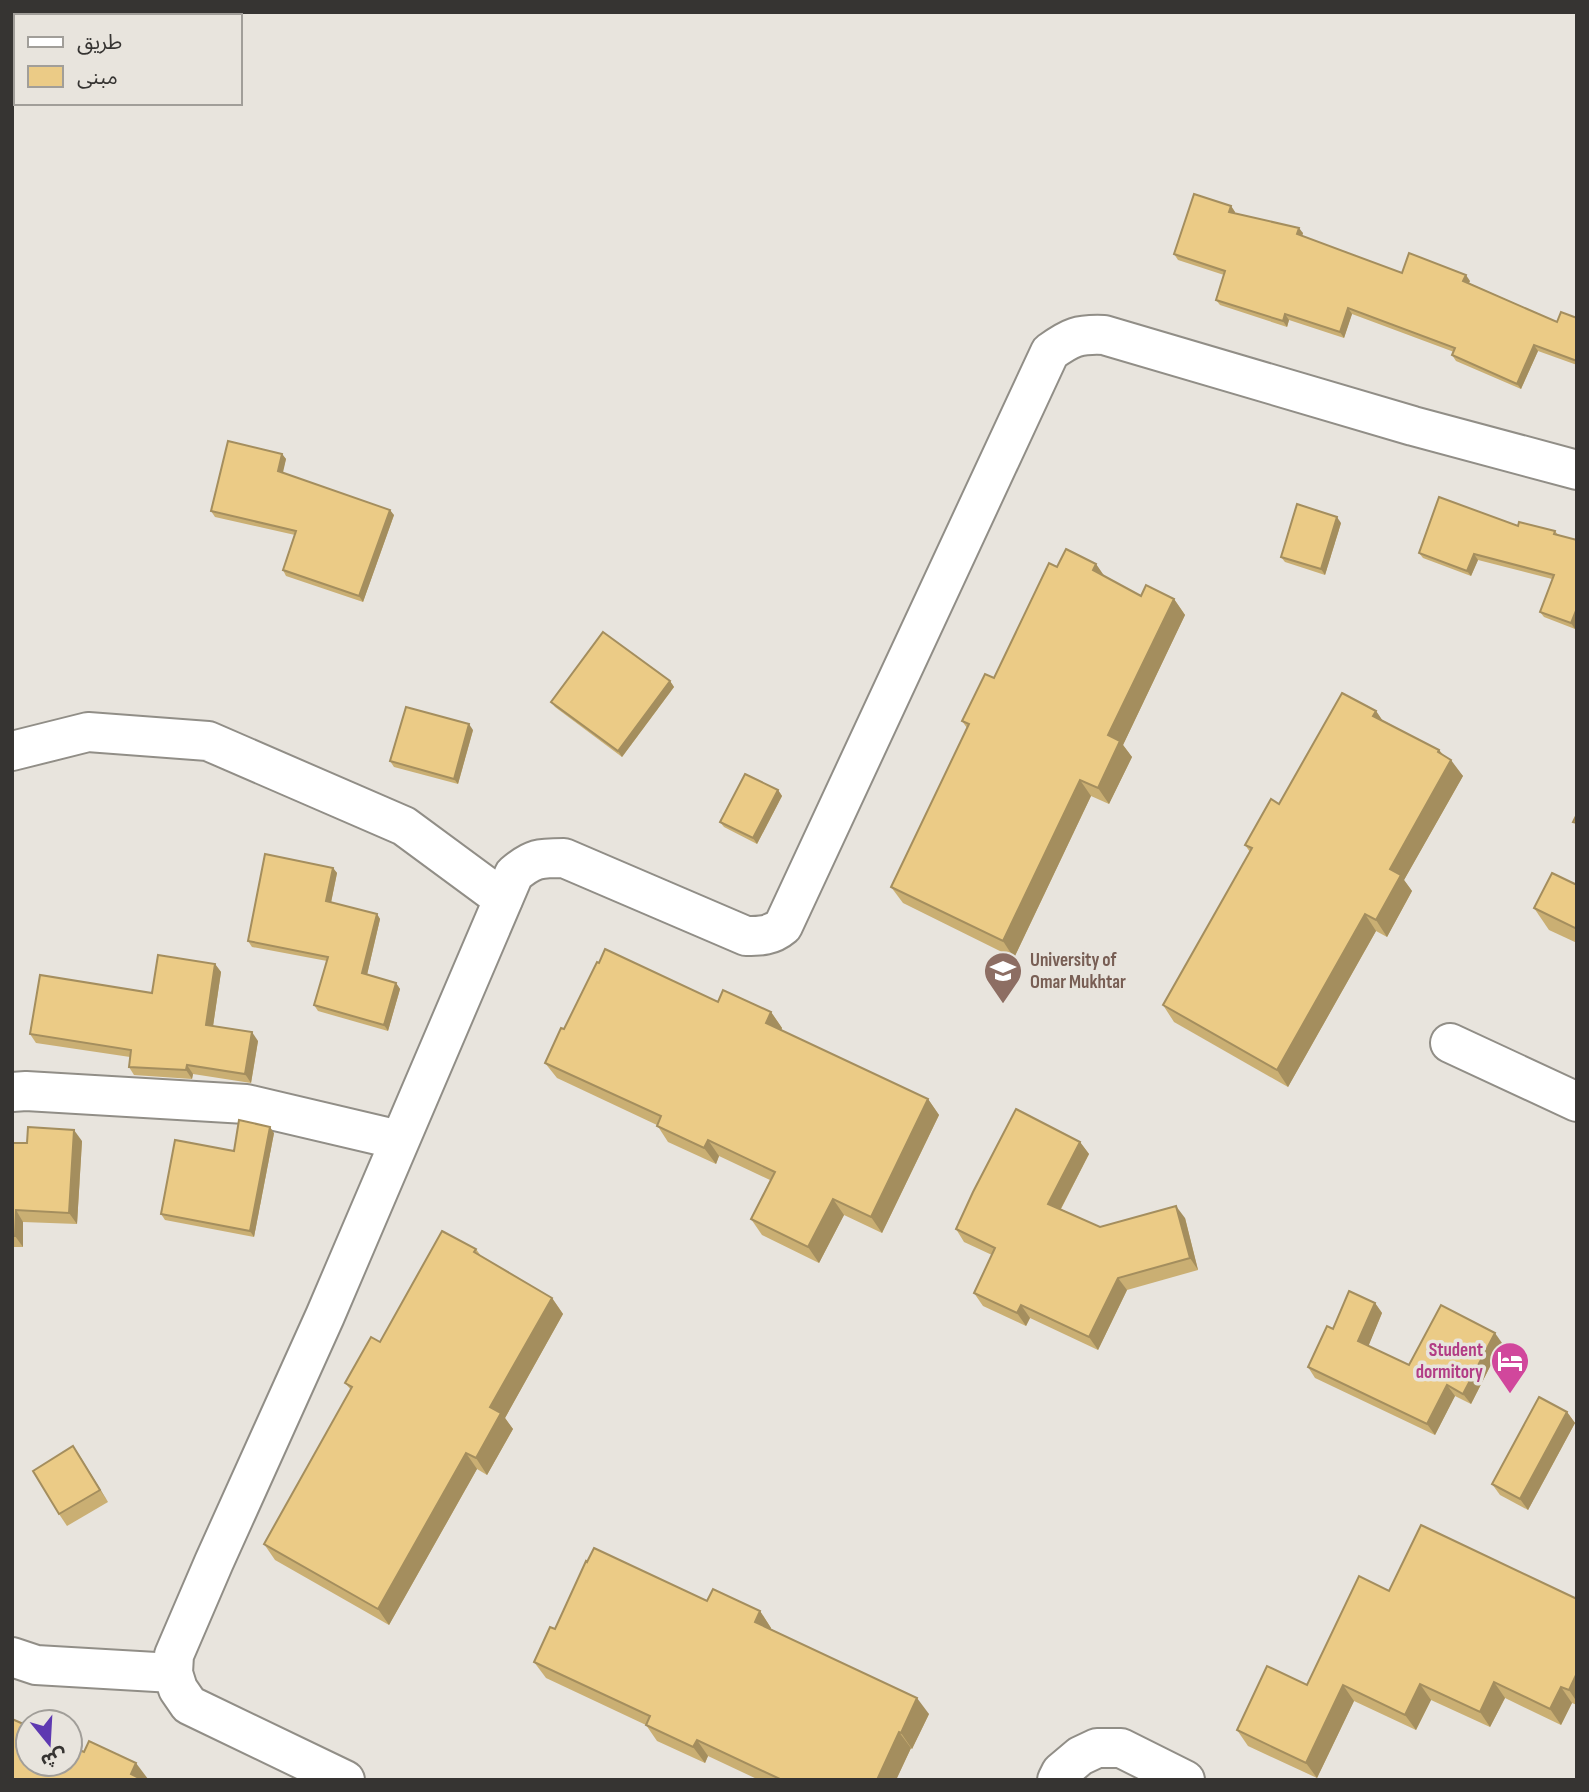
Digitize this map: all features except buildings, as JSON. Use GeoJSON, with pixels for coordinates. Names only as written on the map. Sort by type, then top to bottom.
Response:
{"type":"FeatureCollection","features":[{"type":"Feature","properties":{"kind":"street"},"geometry":{"type":"LineString","coordinates":[[345,1780],[189,1705],[178,1689],[173,1673],[174,1655],[325,1315],[514,874],[528,862],[542,858],[564,858],[746,936],[763,936],[776,932],[783,926],[1050,352],[1067,340],[1085,334],[1104,335],[1413,426],[1577,470]]}},
{"type":"Feature","properties":{"kind":"street"},"geometry":{"type":"LineString","coordinates":[[12,751],[88,732],[208,741],[404,826],[503,899]]}},
{"type":"Feature","properties":{"kind":"street"},"geometry":{"type":"LineString","coordinates":[[1450,1043],[1577,1102]]}},
{"type":"Feature","properties":{"kind":"street"},"geometry":{"type":"LineString","coordinates":[[12,1092],[246,1104],[399,1140]]}},
{"type":"Feature","properties":{"kind":"street"},"geometry":{"type":"LineString","coordinates":[[12,1657],[36,1665],[173,1673]]}},
{"type":"Feature","properties":{"kind":"street"},"geometry":{"type":"LineString","coordinates":[[1057,1780],[1060,1772],[1080,1756],[1097,1748],[1121,1748],[1185,1780]]}},
{"type":"Feature","properties":{"kind":"place","name":"University of Omar Mukhtar"},"geometry":{"type":"Point","coordinates":[1003,1005]}},
{"type":"Feature","properties":{"kind":"place","name":"Student dormitory"},"geometry":{"type":"Point","coordinates":[1510,1395]}}]}
